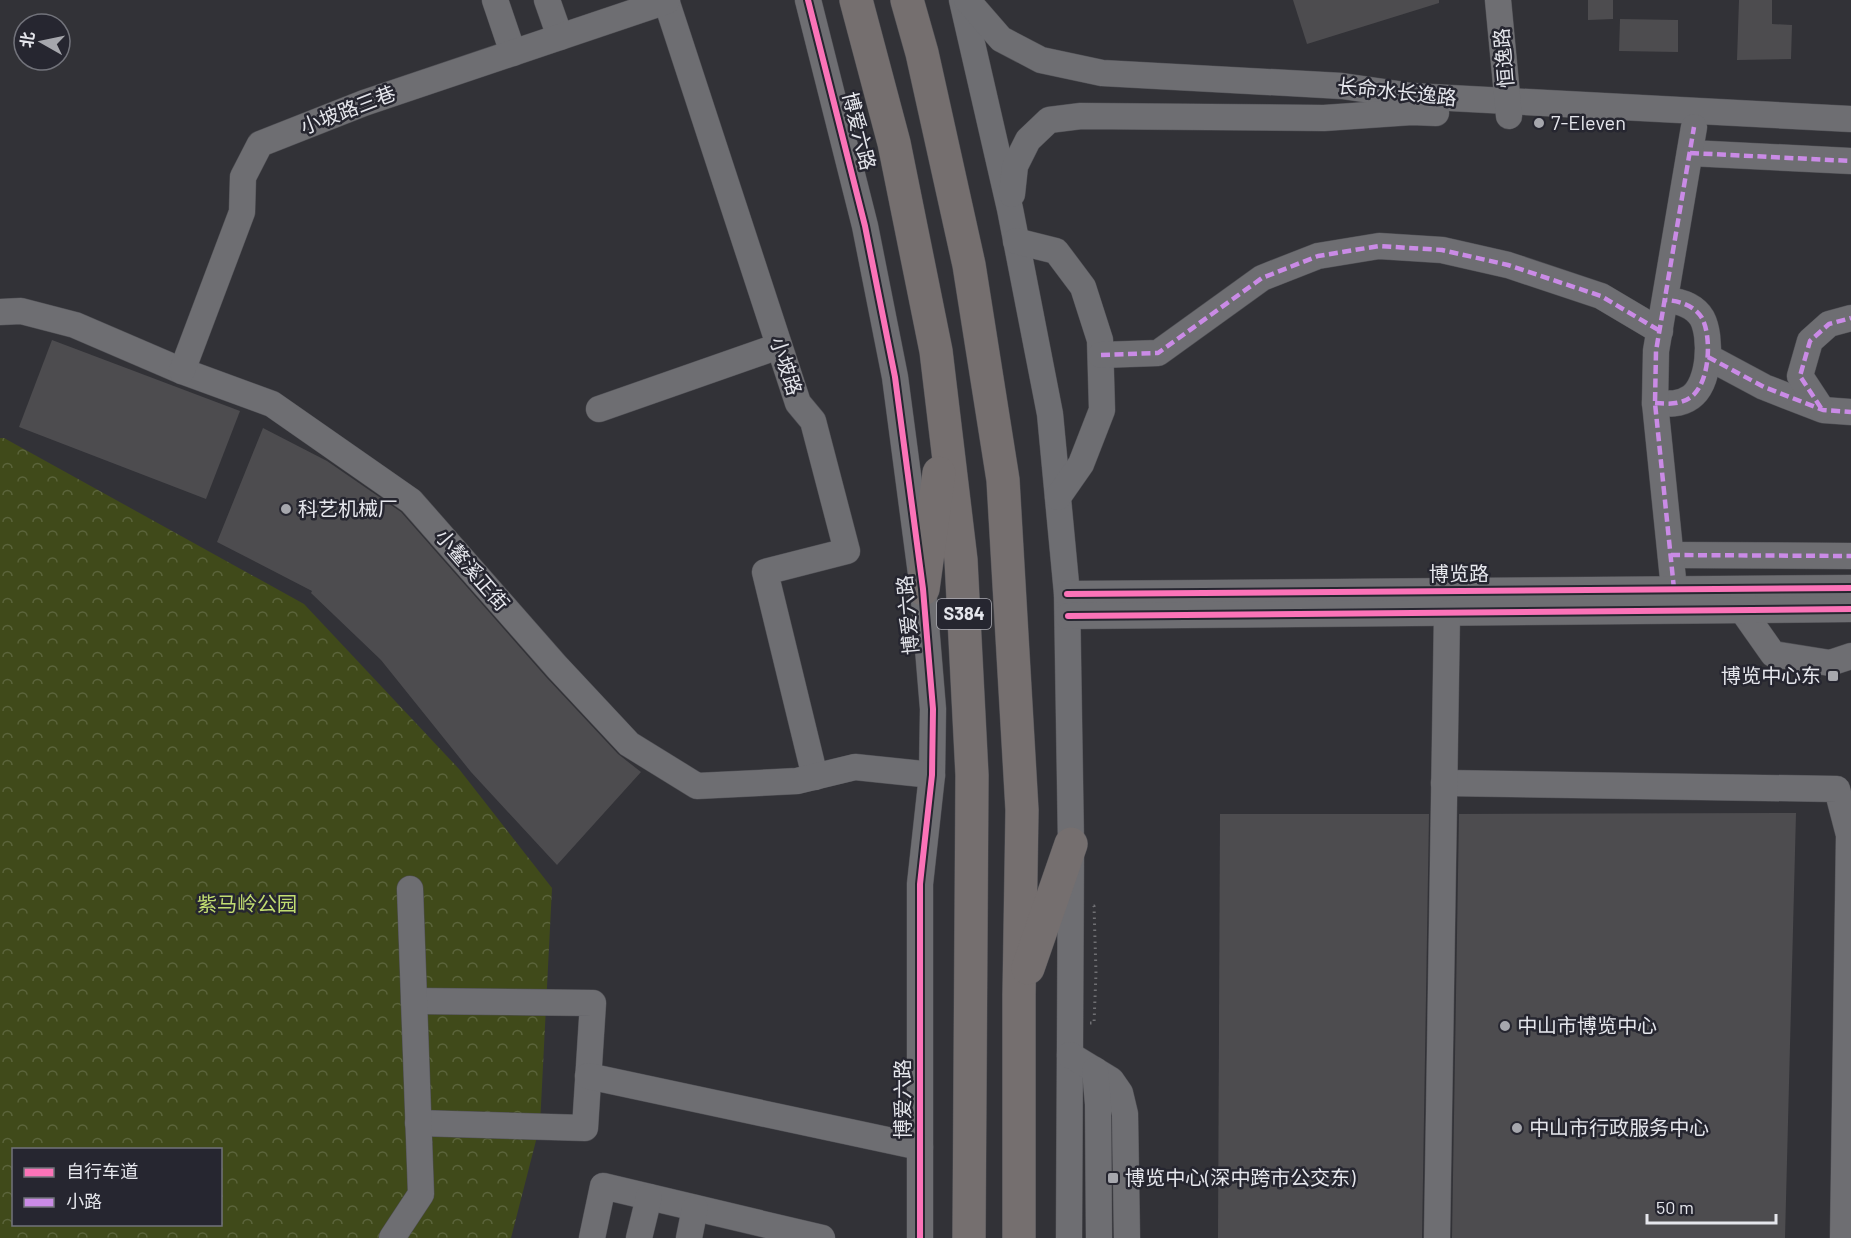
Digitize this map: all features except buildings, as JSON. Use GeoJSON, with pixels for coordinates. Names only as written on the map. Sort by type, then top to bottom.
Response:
{"type":"FeatureCollection","features":[{"type":"Feature","properties":{"kind":"highway","name":"博爱六路"},"geometry":{"type":"LineString","coordinates":[[856,0],[894,143],[936,351],[961,560],[972,775],[969,1238]]}},
{"type":"Feature","properties":{"kind":"highway","name":"S384"},"geometry":{"type":"LineString","coordinates":[[907,0],[922,53],[969,265],[1003,480],[1022,810],[1019,1238]]}},
{"type":"Feature","properties":{"kind":"highway"},"geometry":{"type":"LineString","coordinates":[[923,589],[945,426]]}},
{"type":"Feature","properties":{"kind":"highway"},"geometry":{"type":"LineString","coordinates":[[1019,995],[1071,844]]}},
{"type":"Feature","properties":{"kind":"street"},"geometry":{"type":"LineString","coordinates":[[495,0],[513,52]]}},
{"type":"Feature","properties":{"kind":"street"},"geometry":{"type":"LineString","coordinates":[[547,0],[560,37]]}},
{"type":"Feature","properties":{"kind":"street","name":"小坡路三巷"},"geometry":{"type":"LineString","coordinates":[[182,371],[242,212],[243,177],[260,144],[364,103],[560,37],[606,10],[667,0]]}},
{"type":"Feature","properties":{"kind":"street","name":"小坡路"},"geometry":{"type":"LineString","coordinates":[[667,0],[798,403],[813,421],[847,551],[765,572],[815,777]]}},
{"type":"Feature","properties":{"kind":"street","name":"博爱六路"},"geometry":{"type":"LineString","coordinates":[[808,0],[865,226],[895,377],[923,589],[933,709],[932,776],[920,884],[920,1238]]}},
{"type":"Feature","properties":{"kind":"street"},"geometry":{"type":"LineString","coordinates":[[962,0],[1010,209],[1050,414],[1058,497],[1067,605],[1071,844],[1069,1238]]}},
{"type":"Feature","properties":{"kind":"street","name":"长命水长逸路"},"geometry":{"type":"LineString","coordinates":[[968,0],[1001,39],[1041,60],[1102,72],[1342,86],[1509,109],[1694,127],[1851,134]]}},
{"type":"Feature","properties":{"kind":"street","name":"恒逸路"},"geometry":{"type":"LineString","coordinates":[[1498,0],[1509,109]]}},
{"type":"Feature","properties":{"kind":"street","name":"长命水长逸路"},"geometry":{"type":"LineString","coordinates":[[1010,209],[1015,166],[1028,140],[1049,120],[1081,116],[1324,118],[1509,109],[1851,119]]}},
{"type":"Feature","properties":{"kind":"street"},"geometry":{"type":"LineString","coordinates":[[1674,589],[1655,403],[1656,351],[1694,127]]}},
{"type":"Feature","properties":{"kind":"street"},"geometry":{"type":"LineString","coordinates":[[1690,153],[1851,161]]}},
{"type":"Feature","properties":{"kind":"street"},"geometry":{"type":"LineString","coordinates":[[1016,241],[1056,251],[1083,287],[1100,340],[1102,410],[1081,464],[1058,497]]}},
{"type":"Feature","properties":{"kind":"street"},"geometry":{"type":"LineString","coordinates":[[1101,355],[1158,353],[1262,278],[1318,256],[1379,246],[1442,250],[1508,266],[1602,296],[1660,331]]}},
{"type":"Feature","properties":{"kind":"street"},"geometry":{"type":"LineString","coordinates":[[1655,403],[1675,404],[1692,396],[1703,381],[1708,357],[1707,333],[1701,316],[1683,302],[1666,300]]}},
{"type":"Feature","properties":{"kind":"street","name":"小鳌溪正街"},"geometry":{"type":"LineString","coordinates":[[0,312],[21,311],[75,325],[182,371],[272,404],[411,501],[557,667],[629,744],[697,786],[797,781],[855,767],[932,776]]}},
{"type":"Feature","properties":{"kind":"street"},"geometry":{"type":"LineString","coordinates":[[1821,408],[1800,376],[1810,341],[1829,324],[1851,318]]}},
{"type":"Feature","properties":{"kind":"street"},"geometry":{"type":"LineString","coordinates":[[599,408],[779,346]]}},
{"type":"Feature","properties":{"kind":"street"},"geometry":{"type":"LineString","coordinates":[[1708,357],[1764,387],[1821,408],[1851,412]]}},
{"type":"Feature","properties":{"kind":"street"},"geometry":{"type":"LineString","coordinates":[[1671,555],[1851,556]]}},
{"type":"Feature","properties":{"kind":"street","name":"博览路"},"geometry":{"type":"LineString","coordinates":[[1067,605],[1447,613],[1743,599],[1851,588]]}},
{"type":"Feature","properties":{"kind":"street","name":"博览路"},"geometry":{"type":"LineString","coordinates":[[1067,605],[1674,589],[1743,599],[1851,609]]}},
{"type":"Feature","properties":{"kind":"street"},"geometry":{"type":"LineString","coordinates":[[1743,599],[1773,654],[1830,663],[1851,656]]}},
{"type":"Feature","properties":{"kind":"street"},"geometry":{"type":"LineString","coordinates":[[1437,1238],[1447,613]]}},
{"type":"Feature","properties":{"kind":"street"},"geometry":{"type":"LineString","coordinates":[[1444,783],[1837,789],[1849,835],[1843,1238]]}},
{"type":"Feature","properties":{"kind":"street"},"geometry":{"type":"LineString","coordinates":[[392,1238],[421,1194],[410,889]]}},
{"type":"Feature","properties":{"kind":"street"},"geometry":{"type":"LineString","coordinates":[[414,1001],[593,1002],[585,1128],[418,1123]]}},
{"type":"Feature","properties":{"kind":"street"},"geometry":{"type":"LineString","coordinates":[[1070,1055],[1111,1080],[1120,1093],[1125,1114],[1127,1238]]}},
{"type":"Feature","properties":{"kind":"street"},"geometry":{"type":"LineString","coordinates":[[1095,1071],[1098,1114],[1099,1238]]}},
{"type":"Feature","properties":{"kind":"street"},"geometry":{"type":"LineString","coordinates":[[588,1076],[920,1147]]}},
{"type":"Feature","properties":{"kind":"street"},"geometry":{"type":"LineString","coordinates":[[592,1238],[603,1186],[695,1208],[739,1228],[822,1238]]}},
{"type":"Feature","properties":{"kind":"street"},"geometry":{"type":"LineString","coordinates":[[639,1238],[649,1197]]}},
{"type":"Feature","properties":{"kind":"street"},"geometry":{"type":"LineString","coordinates":[[689,1238],[695,1208]]}},
{"type":"Feature","properties":{"kind":"green space","name":"紫马岭公园"},"geometry":{"type":"Polygon","coordinates":[[[0,438],[4,438],[304,604],[459,769],[552,888],[540,1125],[511,1238],[0,1238],[0,438]]]}},
{"type":"Feature","properties":{"kind":"marked path"},"geometry":{"type":"LineString","coordinates":[[1674,589],[1655,403],[1656,351],[1694,127]]}},
{"type":"Feature","properties":{"kind":"marked path"},"geometry":{"type":"LineString","coordinates":[[1690,153],[1851,161]]}},
{"type":"Feature","properties":{"kind":"marked path"},"geometry":{"type":"LineString","coordinates":[[1101,355],[1158,353],[1262,278],[1318,256],[1379,246],[1442,250],[1508,265],[1601,296],[1660,331]]}},
{"type":"Feature","properties":{"kind":"marked path"},"geometry":{"type":"LineString","coordinates":[[1655,403],[1678,403],[1691,397],[1702,381],[1707,359],[1707,336],[1702,318],[1686,304],[1666,300]]}},
{"type":"Feature","properties":{"kind":"marked path"},"geometry":{"type":"LineString","coordinates":[[1821,408],[1800,376],[1810,341],[1829,324],[1851,318]]}},
{"type":"Feature","properties":{"kind":"marked path"},"geometry":{"type":"LineString","coordinates":[[1708,357],[1764,387],[1823,410],[1851,412]]}},
{"type":"Feature","properties":{"kind":"marked path"},"geometry":{"type":"LineString","coordinates":[[1671,555],[1851,556]]}},
{"type":"Feature","properties":{"kind":"cycle path"},"geometry":{"type":"LineString","coordinates":[[808,0],[865,226],[895,377],[923,589],[933,709],[932,775],[920,884],[920,1238]]}},
{"type":"Feature","properties":{"kind":"cycle path"},"geometry":{"type":"LineString","coordinates":[[1067,594],[1851,588]]}},
{"type":"Feature","properties":{"kind":"cycle path"},"geometry":{"type":"LineString","coordinates":[[1068,616],[1851,609]]}},
{"type":"Feature","properties":{"kind":"place","name":"7-Eleven"},"geometry":{"type":"Point","coordinates":[1539,123]}},
{"type":"Feature","properties":{"kind":"place","name":"科艺机械厂"},"geometry":{"type":"Point","coordinates":[286,509]}},
{"type":"Feature","properties":{"kind":"place","name":"博览中心东"},"geometry":{"type":"Point","coordinates":[1833,676]}},
{"type":"Feature","properties":{"kind":"place","name":"中山市博览中心"},"geometry":{"type":"Point","coordinates":[1505,1026]}},
{"type":"Feature","properties":{"kind":"place","name":"中山市行政服务中心"},"geometry":{"type":"Point","coordinates":[1517,1128]}},
{"type":"Feature","properties":{"kind":"place","name":"博览中心(深中跨市公交东)"},"geometry":{"type":"Point","coordinates":[1113,1178]}}]}
